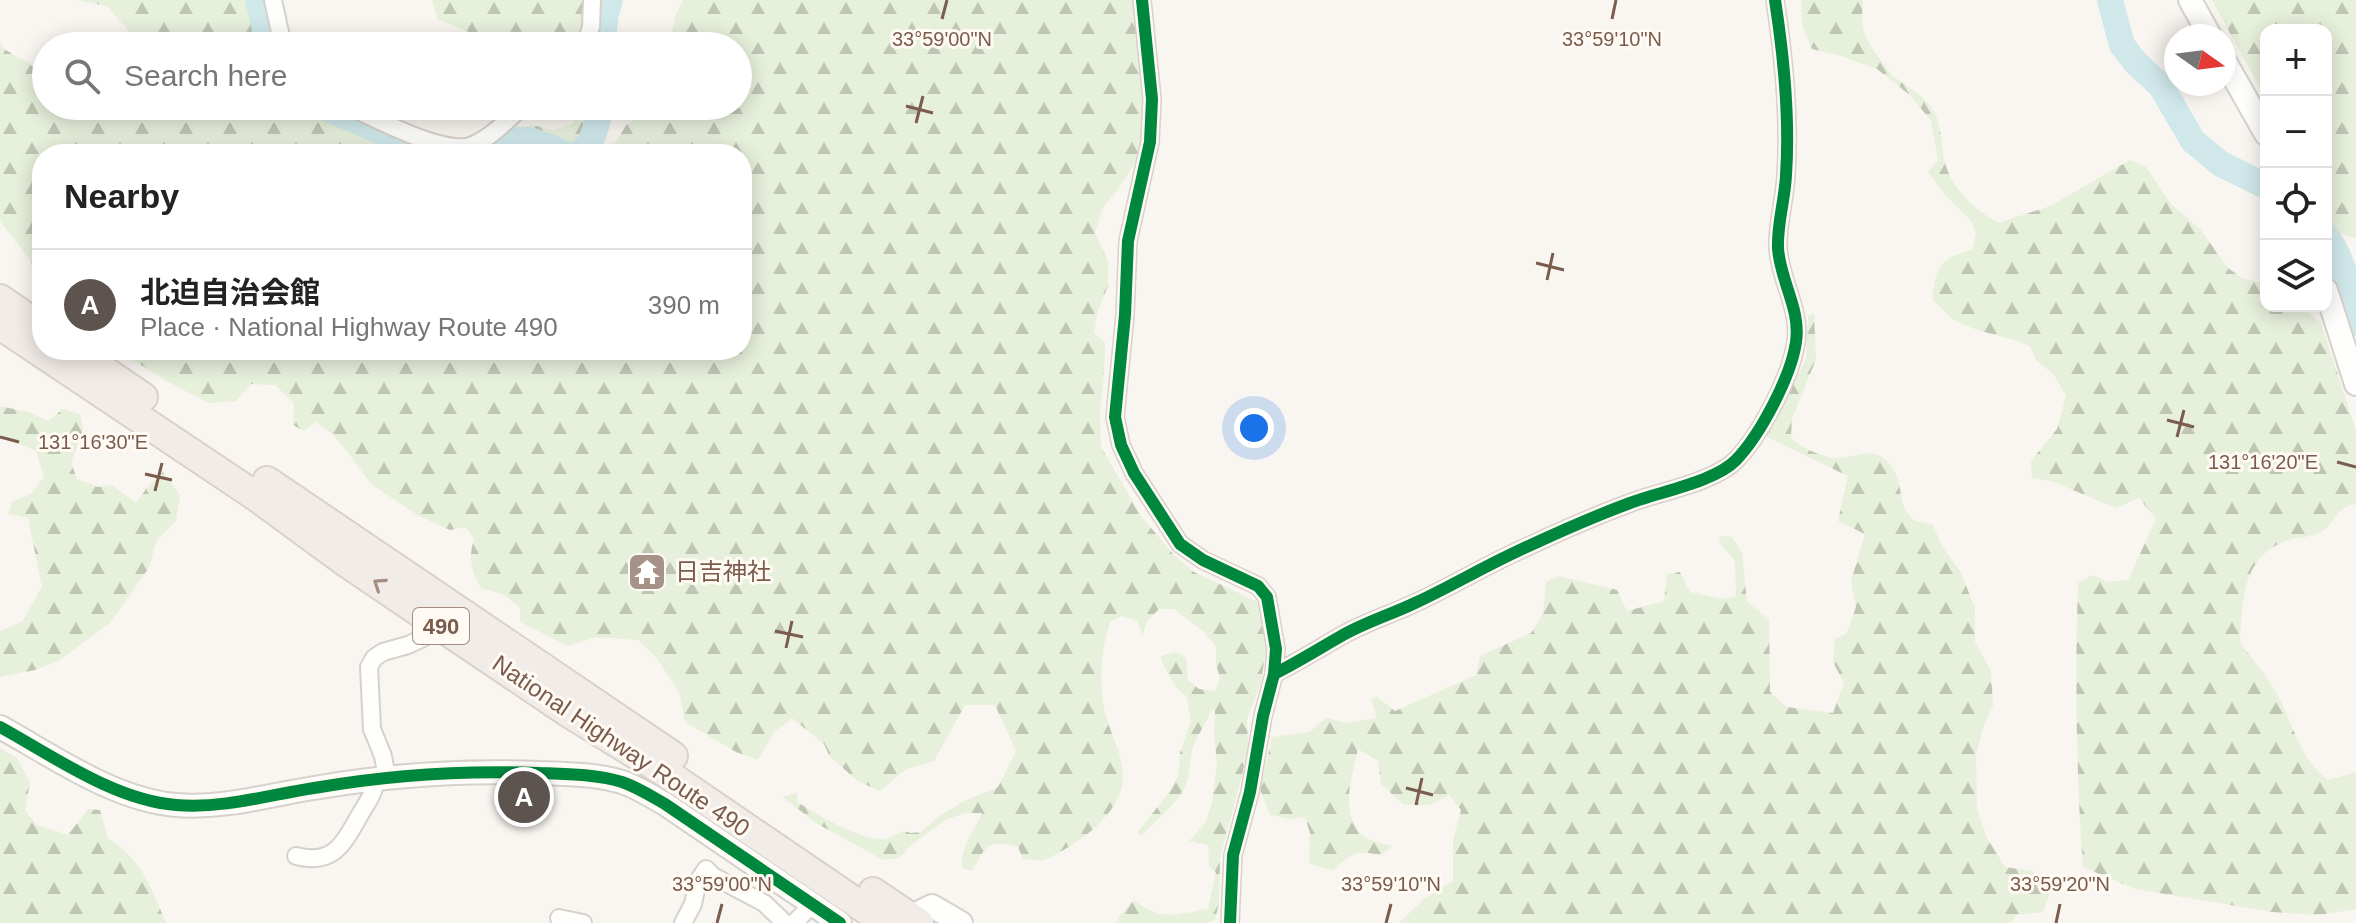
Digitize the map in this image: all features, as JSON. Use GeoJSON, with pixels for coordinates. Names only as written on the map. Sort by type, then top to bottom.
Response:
{"type":"FeatureCollection","features":[{"type":"Feature","properties":{"kind":"highway"},"geometry":{"type":"LineString","coordinates":[[0,299],[32,321]]}},
{"type":"Feature","properties":{"kind":"highway","name":"National Highway Route 490"},"geometry":{"type":"LineString","coordinates":[[0,325],[32,346]]}},
{"type":"Feature","properties":{"kind":"highway","name":"National Highway Route 490"},"geometry":{"type":"LineString","coordinates":[[52,360],[257,497],[347,563],[444,615]]}},
{"type":"Feature","properties":{"kind":"highway","name":"National Highway Route 490"},"geometry":{"type":"LineString","coordinates":[[88,360],[444,615],[905,921]]}},
{"type":"Feature","properties":{"kind":"street"},"geometry":{"type":"LineString","coordinates":[[273,0],[280,32]]}},
{"type":"Feature","properties":{"kind":"street"},"geometry":{"type":"LineString","coordinates":[[589,32],[592,0]]}},
{"type":"Feature","properties":{"kind":"street"},"geometry":{"type":"LineString","coordinates":[[1142,0],[1152,99],[1150,142],[1128,241],[1125,315],[1115,417],[1121,445],[1134,473],[1180,544],[1203,560],[1258,586],[1267,597],[1276,649],[1274,674],[1263,716],[1250,792],[1233,855],[1230,923]]}},
{"type":"Feature","properties":{"kind":"street"},"geometry":{"type":"LineString","coordinates":[[1274,674],[1344,634],[1416,603],[1519,550],[1631,502],[1719,473],[1735,462],[1754,436],[1790,368],[1796,340],[1796,317],[1778,247],[1786,176],[1786,132],[1785,79],[1775,0]]}},
{"type":"Feature","properties":{"kind":"street"},"geometry":{"type":"LineString","coordinates":[[2190,0],[2203,24]]}},
{"type":"Feature","properties":{"kind":"street"},"geometry":{"type":"LineString","coordinates":[[2236,81],[2260,123]]}},
{"type":"Feature","properties":{"kind":"street"},"geometry":{"type":"LineString","coordinates":[[379,120],[418,138],[441,144]]}},
{"type":"Feature","properties":{"kind":"street"},"geometry":{"type":"LineString","coordinates":[[476,144],[506,120]]}},
{"type":"Feature","properties":{"kind":"street"},"geometry":{"type":"LineString","coordinates":[[2332,309],[2356,384]]}},
{"type":"Feature","properties":{"kind":"street"},"geometry":{"type":"LineString","coordinates":[[296,856],[312,860],[335,852],[345,841],[382,778],[383,756],[372,729],[369,667],[374,658],[423,638],[444,615]]}},
{"type":"Feature","properties":{"kind":"street"},"geometry":{"type":"LineString","coordinates":[[0,727],[115,790],[175,805],[229,802],[382,778],[442,773],[508,772],[596,777],[622,782],[665,804],[840,923]]}},
{"type":"Feature","properties":{"kind":"street"},"geometry":{"type":"LineString","coordinates":[[683,923],[693,904],[698,881],[706,869],[713,876],[764,903],[785,923]]}},
{"type":"Feature","properties":{"kind":"street"},"geometry":{"type":"LineString","coordinates":[[794,923],[813,904]]}},
{"type":"Feature","properties":{"kind":"street"},"geometry":{"type":"LineString","coordinates":[[905,921],[932,906],[961,923]]}},
{"type":"Feature","properties":{"kind":"street"},"geometry":{"type":"LineString","coordinates":[[559,918],[583,923]]}},
{"type":"Feature","properties":{"kind":"green space"},"geometry":{"type":"Polygon","coordinates":[[[77,0],[248,0],[255,32],[129,32],[107,6],[77,0]]]}},
{"type":"Feature","properties":{"kind":"green space"},"geometry":{"type":"Polygon","coordinates":[[[432,0],[622,0],[607,32],[469,32],[437,19],[432,0]]]}},
{"type":"Feature","properties":{"kind":"green space"},"geometry":{"type":"Polygon","coordinates":[[[683,0],[1135,0],[1140,22],[1143,129],[1135,163],[1102,209],[1095,233],[1108,261],[1108,286],[1098,310],[1094,333],[1105,342],[1101,447],[1141,516],[1173,554],[1194,572],[1260,603],[1265,619],[1266,649],[1261,683],[1247,719],[1248,744],[1242,776],[1220,858],[1219,903],[1215,920],[1206,923],[1116,923],[1134,900],[1161,914],[1208,909],[1216,872],[1209,866],[1208,845],[1189,841],[1206,822],[1212,802],[1217,763],[1215,709],[1211,710],[1194,746],[1184,789],[1141,837],[1138,832],[1172,788],[1179,773],[1180,753],[1191,721],[1187,698],[1176,687],[1161,656],[1175,652],[1186,658],[1188,681],[1199,689],[1215,691],[1220,678],[1216,647],[1204,632],[1174,609],[1159,609],[1147,621],[1143,635],[1137,621],[1122,616],[1110,622],[1104,644],[1101,678],[1105,712],[1121,760],[1123,777],[1116,801],[1090,832],[1044,860],[1023,859],[1018,847],[993,844],[985,850],[972,871],[962,868],[963,852],[982,813],[965,813],[945,820],[899,858],[883,860],[816,823],[783,797],[797,792],[797,802],[866,837],[886,839],[904,831],[921,832],[962,802],[998,787],[1016,751],[995,705],[965,705],[934,761],[906,769],[880,791],[858,781],[830,757],[824,744],[792,718],[774,732],[758,760],[736,752],[685,722],[679,692],[656,657],[638,640],[596,637],[568,646],[520,622],[520,608],[503,594],[482,589],[478,583],[471,559],[474,539],[466,527],[450,530],[419,516],[371,484],[331,433],[315,422],[304,431],[293,425],[294,403],[275,385],[251,384],[236,401],[208,403],[133,360],[752,360],[752,144],[613,144],[627,124],[635,120],[752,120],[752,32],[672,32],[675,16],[683,0]]]}},
{"type":"Feature","properties":{"kind":"green space"},"geometry":{"type":"Polygon","coordinates":[[[1801,0],[1863,0],[1863,27],[1871,46],[1891,74],[1930,106],[1939,125],[1944,159],[1954,184],[1990,218],[1999,223],[2050,206],[2130,160],[2146,167],[2170,203],[2200,229],[2228,268],[2242,278],[2260,283],[2260,312],[2308,312],[2321,323],[2356,431],[2356,506],[2353,504],[2341,510],[2321,532],[2285,541],[2260,559],[2247,583],[2240,642],[2273,687],[2298,740],[2318,772],[2328,780],[2356,772],[2356,909],[2319,915],[2272,912],[2135,889],[2083,867],[2077,725],[2078,583],[2092,575],[2108,582],[2128,580],[2156,519],[2139,498],[2115,508],[2052,481],[2032,478],[2031,461],[2057,429],[2066,396],[2054,375],[2036,360],[2030,346],[1956,321],[1932,299],[1941,266],[1952,257],[1972,250],[1976,234],[1972,222],[1945,195],[1928,172],[1938,160],[1931,121],[1911,96],[1877,69],[1812,49],[1802,25],[1801,0]]]}},
{"type":"Feature","properties":{"kind":"green space"},"geometry":{"type":"Polygon","coordinates":[[[2212,0],[2356,0],[2356,238],[2336,232],[2332,228],[2332,24],[2260,24],[2260,88],[2236,44],[2236,24],[2225,24],[2212,0]]]}},
{"type":"Feature","properties":{"kind":"green space"},"geometry":{"type":"Polygon","coordinates":[[[0,43],[32,66],[32,120],[329,120],[380,144],[32,144],[32,265],[0,221],[0,43]]]}},
{"type":"Feature","properties":{"kind":"green space"},"geometry":{"type":"Polygon","coordinates":[[[575,120],[593,120],[590,133],[600,144],[502,144],[511,133],[531,125],[553,130],[572,124],[575,120]]]}},
{"type":"Feature","properties":{"kind":"green space"},"geometry":{"type":"Polygon","coordinates":[[[1814,314],[1816,359],[1792,419],[1791,437],[1805,448],[1829,457],[1876,454],[1883,457],[1896,474],[1906,510],[1913,520],[1933,525],[1942,546],[1961,573],[1975,608],[1975,642],[1991,671],[1993,706],[1983,727],[1976,756],[1977,808],[1987,838],[2005,867],[2032,871],[2051,890],[2043,912],[2016,915],[2011,923],[1399,923],[1424,899],[1453,881],[1453,840],[1461,810],[1449,795],[1429,805],[1403,804],[1381,784],[1378,761],[1358,749],[1349,794],[1351,816],[1362,835],[1392,846],[1381,855],[1354,854],[1333,871],[1309,863],[1310,833],[1305,817],[1290,819],[1270,815],[1260,789],[1272,737],[1310,732],[1326,718],[1347,723],[1377,718],[1371,700],[1376,696],[1395,711],[1476,675],[1480,656],[1531,633],[1543,614],[1546,582],[1559,576],[1617,590],[1627,611],[1664,601],[1667,574],[1680,572],[1690,592],[1722,599],[1736,596],[1735,561],[1719,542],[1720,536],[1732,537],[1742,553],[1747,602],[1769,619],[1770,692],[1786,707],[1833,713],[1844,683],[1833,662],[1835,639],[1846,634],[1856,607],[1851,581],[1865,534],[1838,521],[1848,476],[1767,437],[1769,420],[1806,359],[1808,316],[1814,314]]]}},
{"type":"Feature","properties":{"kind":"green space"},"geometry":{"type":"Polygon","coordinates":[[[0,406],[32,413],[48,421],[63,409],[80,414],[83,430],[71,463],[77,479],[98,487],[112,485],[136,503],[163,472],[180,495],[176,521],[157,540],[148,569],[110,623],[58,661],[35,670],[0,677],[0,631],[22,622],[42,587],[28,518],[8,514],[12,502],[32,493],[44,477],[36,451],[0,439],[0,406]]]}},
{"type":"Feature","properties":{"kind":"green space"},"geometry":{"type":"Polygon","coordinates":[[[0,748],[17,758],[30,782],[25,811],[37,825],[68,835],[88,809],[100,810],[108,838],[137,865],[166,923],[0,923],[0,748]]]}},
{"type":"Feature","properties":{"kind":"waterway"},"geometry":{"type":"LineString","coordinates":[[258,0],[266,32]]}},
{"type":"Feature","properties":{"kind":"waterway"},"geometry":{"type":"LineString","coordinates":[[604,32],[610,0]]}},
{"type":"Feature","properties":{"kind":"waterway"},"geometry":{"type":"LineString","coordinates":[[2110,0],[2122,45],[2161,86],[2193,141],[2221,164],[2260,183]]}},
{"type":"Feature","properties":{"kind":"waterway"},"geometry":{"type":"LineString","coordinates":[[354,120],[411,144]]}},
{"type":"Feature","properties":{"kind":"waterway"},"geometry":{"type":"LineString","coordinates":[[587,144],[598,120]]}},
{"type":"Feature","properties":{"kind":"waterway"},"geometry":{"type":"LineString","coordinates":[[504,144],[523,140],[542,144]]}},
{"type":"Feature","properties":{"kind":"waterway"},"geometry":{"type":"LineString","coordinates":[[2329,240],[2342,267],[2356,323]]}},
{"type":"Feature","properties":{"kind":"cycle path"},"geometry":{"type":"LineString","coordinates":[[1142,0],[1152,99],[1150,142],[1128,241],[1125,315],[1115,417],[1121,445],[1134,473],[1180,544],[1203,560],[1258,586],[1267,597],[1276,649],[1274,674],[1263,716],[1250,792],[1233,855],[1230,923]]}},
{"type":"Feature","properties":{"kind":"cycle path"},"geometry":{"type":"LineString","coordinates":[[1274,674],[1352,630],[1428,597],[1545,538],[1630,503],[1715,474],[1727,468],[1745,449],[1764,421],[1788,372],[1797,330],[1778,248],[1785,184],[1787,109],[1775,0]]}},
{"type":"Feature","properties":{"kind":"cycle path"},"geometry":{"type":"LineString","coordinates":[[0,727],[107,786],[130,795],[176,805],[228,803],[426,774],[510,772],[612,779],[633,786],[665,804],[840,923]]}},
{"type":"Feature","properties":{"kind":"place","name":"日吉神社"},"geometry":{"type":"Point","coordinates":[647,572]}},
{"type":"Feature","properties":{"kind":"place","name":"北迫自治会館"},"geometry":{"type":"Point","coordinates":[524,797]}}]}
